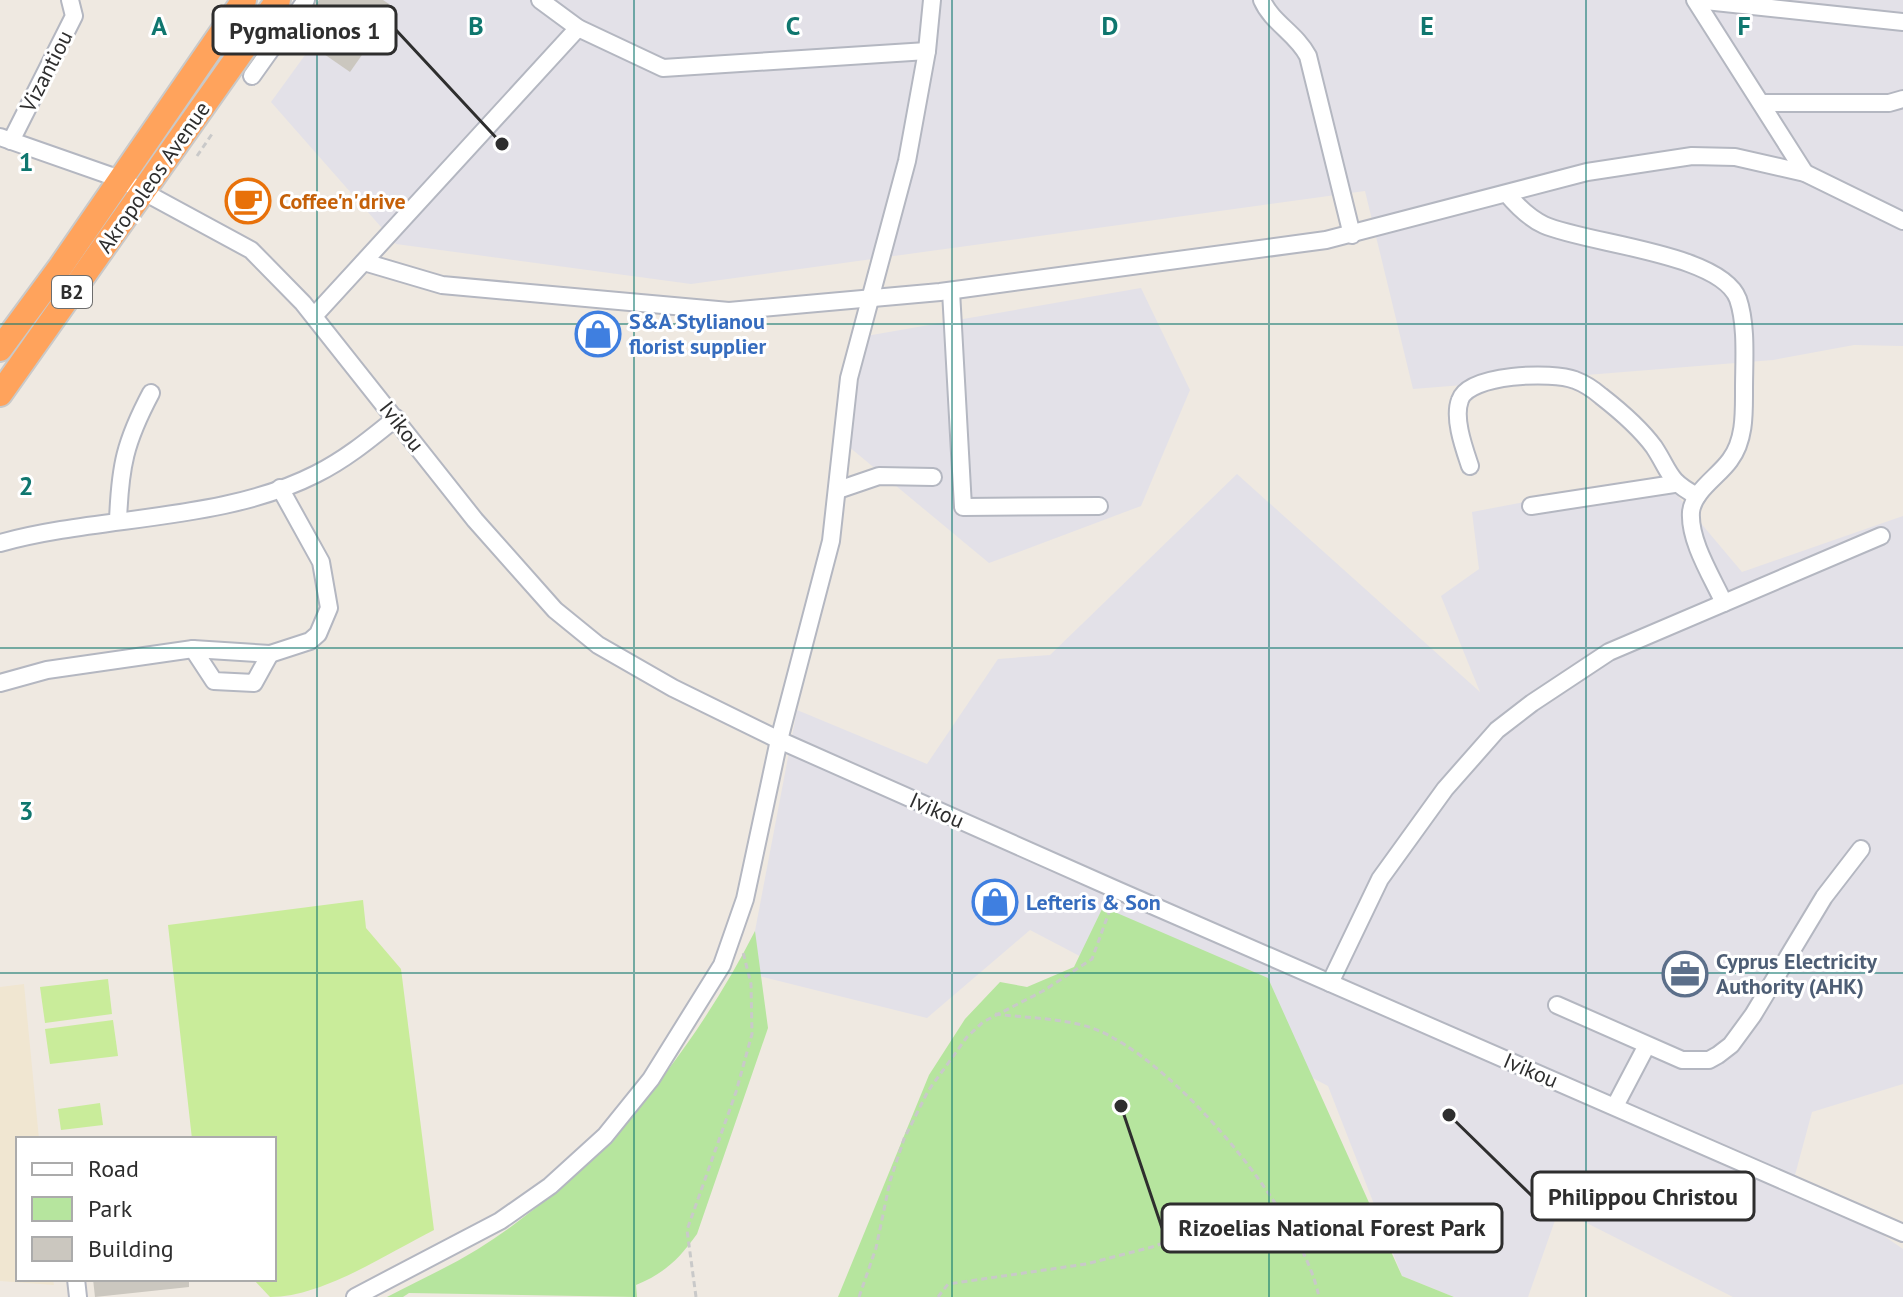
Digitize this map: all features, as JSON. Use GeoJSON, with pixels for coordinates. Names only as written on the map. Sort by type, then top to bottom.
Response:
{"type":"FeatureCollection","features":[{"type":"Feature","properties":{"kind":"highway","name":"Akropoleos Avenue"},"geometry":{"type":"LineString","coordinates":[[0,349],[244,0]]}},
{"type":"Feature","properties":{"kind":"highway","name":"Akropoleos Avenue"},"geometry":{"type":"LineString","coordinates":[[0,394],[278,0]]}},
{"type":"Feature","properties":{"kind":"street","name":"Vizantiou"},"geometry":{"type":"LineString","coordinates":[[5,139],[74,16],[70,0]]}},
{"type":"Feature","properties":{"kind":"street"},"geometry":{"type":"LineString","coordinates":[[252,76],[306,0]]}},
{"type":"Feature","properties":{"kind":"street"},"geometry":{"type":"LineString","coordinates":[[540,0],[578,28],[663,68],[927,51]]}},
{"type":"Feature","properties":{"kind":"street"},"geometry":{"type":"LineString","coordinates":[[355,1297],[500,1221],[550,1186],[605,1136],[651,1079],[722,965],[745,899],[779,740],[831,541],[849,378],[907,161],[927,51],[932,0]]}},
{"type":"Feature","properties":{"kind":"street"},"geometry":{"type":"LineString","coordinates":[[1262,0],[1267,12],[1299,38],[1308,56],[1352,235]]}},
{"type":"Feature","properties":{"kind":"street"},"geometry":{"type":"LineString","coordinates":[[1696,0],[1903,22]]}},
{"type":"Feature","properties":{"kind":"street"},"geometry":{"type":"LineString","coordinates":[[1696,0],[1805,173]]}},
{"type":"Feature","properties":{"kind":"street"},"geometry":{"type":"LineString","coordinates":[[314,316],[578,28]]}},
{"type":"Feature","properties":{"kind":"street"},"geometry":{"type":"LineString","coordinates":[[1761,103],[1889,103],[1903,99]]}},
{"type":"Feature","properties":{"kind":"street","name":"Ivikou"},"geometry":{"type":"LineString","coordinates":[[5,139],[145,190],[251,250],[276,272],[314,316],[475,520],[555,610],[598,645],[779,740],[1903,1233]]}},
{"type":"Feature","properties":{"kind":"street"},"geometry":{"type":"LineString","coordinates":[[364,262],[442,285],[729,311],[951,291],[1352,235],[1632,162],[1692,156],[1735,157],[1805,173],[1903,221]]}},
{"type":"Feature","properties":{"kind":"street"},"geometry":{"type":"LineString","coordinates":[[1507,194],[1520,209],[1546,226],[1685,263],[1723,279],[1732,288],[1740,311],[1744,382],[1741,435],[1733,457],[1697,496],[1691,516],[1695,537],[1724,603]]}},
{"type":"Feature","properties":{"kind":"street"},"geometry":{"type":"LineString","coordinates":[[951,291],[963,507],[1099,506]]}},
{"type":"Feature","properties":{"kind":"street"},"geometry":{"type":"LineString","coordinates":[[1470,466],[1458,410],[1464,392],[1473,386],[1509,377],[1546,374],[1574,379],[1599,394],[1653,446],[1674,484],[1697,496]]}},
{"type":"Feature","properties":{"kind":"street"},"geometry":{"type":"LineString","coordinates":[[118,521],[120,477],[128,436],[151,393]]}},
{"type":"Feature","properties":{"kind":"street"},"geometry":{"type":"LineString","coordinates":[[0,543],[235,501],[280,488],[349,456],[396,418]]}},
{"type":"Feature","properties":{"kind":"street"},"geometry":{"type":"LineString","coordinates":[[838,490],[879,476],[933,477]]}},
{"type":"Feature","properties":{"kind":"street"},"geometry":{"type":"LineString","coordinates":[[1531,506],[1674,484]]}},
{"type":"Feature","properties":{"kind":"street"},"geometry":{"type":"LineString","coordinates":[[0,683],[47,670],[193,649],[270,654],[310,641],[318,634],[329,608],[321,562],[280,488]]}},
{"type":"Feature","properties":{"kind":"street"},"geometry":{"type":"LineString","coordinates":[[1330,983],[1380,879],[1445,789],[1497,730],[1609,652],[1881,536]]}},
{"type":"Feature","properties":{"kind":"street"},"geometry":{"type":"LineString","coordinates":[[193,649],[214,681],[254,683],[270,654]]}},
{"type":"Feature","properties":{"kind":"street"},"geometry":{"type":"LineString","coordinates":[[1557,1005],[1646,1047],[1682,1060],[1709,1060],[1731,1045],[1824,897],[1861,849]]}},
{"type":"Feature","properties":{"kind":"street"},"geometry":{"type":"LineString","coordinates":[[1615,1106],[1646,1047]]}},
{"type":"Feature","properties":{"kind":"path"},"geometry":{"type":"LineString","coordinates":[[197,156],[212,134]]}},
{"type":"Feature","properties":{"kind":"path"},"geometry":{"type":"LineString","coordinates":[[859,1297],[876,1248],[890,1181],[904,1139],[928,1091],[967,1037],[995,1014],[1043,991],[1092,959],[1117,890]]}},
{"type":"Feature","properties":{"kind":"path"},"geometry":{"type":"LineString","coordinates":[[696,1297],[687,1230],[736,1092],[752,1034],[751,984],[744,954],[733,935]]}},
{"type":"Feature","properties":{"kind":"path"},"geometry":{"type":"LineString","coordinates":[[995,1014],[1092,1028],[1147,1060],[1262,1180],[1288,1221],[1319,1297]]}},
{"type":"Feature","properties":{"kind":"path"},"geometry":{"type":"LineString","coordinates":[[938,1297],[948,1284],[1086,1264],[1152,1247],[1209,1227],[1262,1227],[1288,1221]]}},
{"type":"Feature","properties":{"kind":"shaded area"},"geometry":{"type":"Polygon","coordinates":[[[345,0],[1903,0],[1903,346],[1854,345],[1773,360],[1413,389],[1365,191],[691,284],[396,244],[271,102],[345,0]]]}},
{"type":"Feature","properties":{"kind":"shaded area"},"geometry":{"type":"Polygon","coordinates":[[[1141,288],[1190,390],[1141,506],[989,563],[848,446],[866,336],[1141,288]]]}},
{"type":"Feature","properties":{"kind":"shaded area"},"geometry":{"type":"Polygon","coordinates":[[[1237,474],[1480,692],[1441,596],[1479,569],[1472,512],[1661,476],[1742,572],[1903,516],[1903,1084],[1812,1112],[1795,1175],[1903,1249],[1903,1297],[1733,1297],[1559,1209],[1528,1297],[1454,1297],[1402,1276],[1328,1086],[1030,930],[927,1018],[747,973],[797,710],[927,764],[998,659],[1050,655],[1237,474]]]}},
{"type":"Feature","properties":{"kind":"shaded area"},"geometry":{"type":"Polygon","coordinates":[[[24,984],[39,1137],[16,1137],[16,1281],[53,1281],[54,1285],[0,1281],[0,987],[24,984]]]}},
{"type":"Feature","properties":{"kind":"green space"},"geometry":{"type":"Polygon","coordinates":[[[363,900],[366,928],[401,969],[434,1230],[375,1262],[311,1290],[270,1297],[255,1281],[276,1281],[276,1137],[192,1137],[168,925],[363,900]]]}},
{"type":"Feature","properties":{"kind":"green space"},"geometry":{"type":"Polygon","coordinates":[[[1103,907],[1268,978],[1402,1276],[1454,1297],[838,1297],[929,1075],[965,1019],[1000,982],[1027,987],[1074,967],[1103,907]]]}},
{"type":"Feature","properties":{"kind":"green space"},"geometry":{"type":"Polygon","coordinates":[[[755,931],[768,1028],[697,1234],[677,1258],[636,1285],[637,1297],[409,1293],[403,1297],[387,1297],[467,1256],[522,1219],[603,1147],[673,1064],[731,975],[755,931]]]}},
{"type":"Feature","properties":{"kind":"green space"},"geometry":{"type":"Polygon","coordinates":[[[108,979],[112,1014],[45,1023],[40,987],[108,979]]]}},
{"type":"Feature","properties":{"kind":"green space"},"geometry":{"type":"Polygon","coordinates":[[[113,1020],[118,1056],[50,1064],[45,1029],[113,1020]]]}},
{"type":"Feature","properties":{"kind":"green space"},"geometry":{"type":"Polygon","coordinates":[[[100,1103],[103,1125],[61,1130],[58,1109],[100,1103]]]}},
{"type":"Feature","properties":{"kind":"building"},"geometry":{"type":"Polygon","coordinates":[[[319,0],[383,0],[395,8],[350,72],[295,34],[319,0]]]}},
{"type":"Feature","properties":{"kind":"building"},"geometry":{"type":"Polygon","coordinates":[[[93,1281],[189,1281],[189,1287],[95,1297],[93,1281]]]}},
{"type":"Feature","properties":{"kind":"place","name":"Pygmalionos 1"},"geometry":{"type":"Point","coordinates":[502,144]}},
{"type":"Feature","properties":{"kind":"place","name":"Coffee'n'drive"},"geometry":{"type":"Point","coordinates":[248,201]}},
{"type":"Feature","properties":{"kind":"place","name":"S&A Stylianou florist supplier"},"geometry":{"type":"Point","coordinates":[598,334]}},
{"type":"Feature","properties":{"kind":"place","name":"Lefteris & Son"},"geometry":{"type":"Point","coordinates":[995,902]}},
{"type":"Feature","properties":{"kind":"place","name":"Cyprus Electricity Authority (AHK)"},"geometry":{"type":"Point","coordinates":[1685,974]}},
{"type":"Feature","properties":{"kind":"place","name":"Rizoelias National Forest Park"},"geometry":{"type":"Point","coordinates":[1121,1106]}},
{"type":"Feature","properties":{"kind":"place","name":"Philippou Christou"},"geometry":{"type":"Point","coordinates":[1449,1115]}}]}
